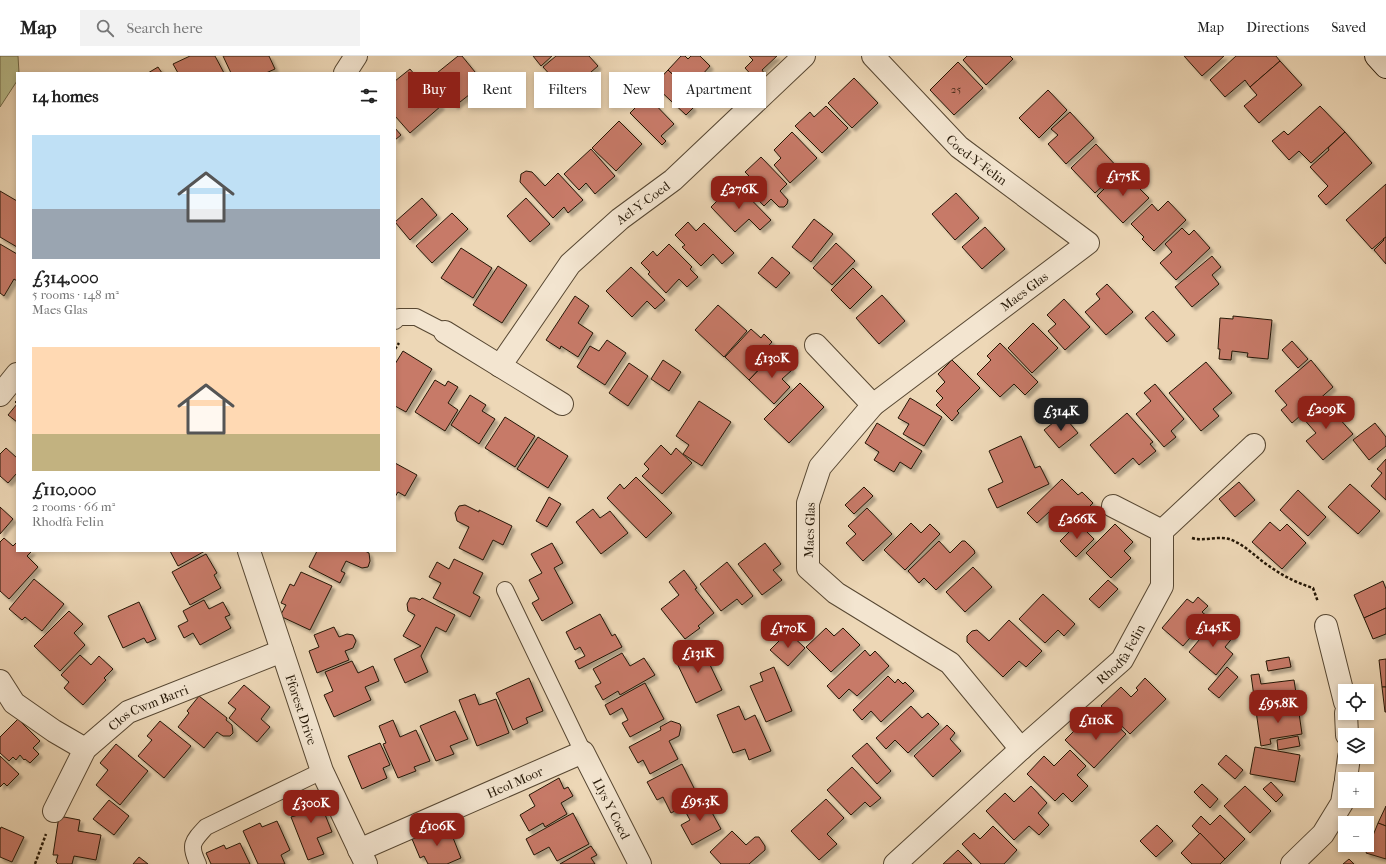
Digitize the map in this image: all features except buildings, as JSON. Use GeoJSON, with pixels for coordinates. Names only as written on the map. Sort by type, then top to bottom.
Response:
{"type":"FeatureCollection","features":[{"type":"Feature","properties":{"kind":"street"},"geometry":{"type":"LineString","coordinates":[[346,72],[356,56]]}},
{"type":"Feature","properties":{"kind":"street","name":"Ael-Y-Coed"},"geometry":{"type":"LineString","coordinates":[[500,366],[570,264],[620,219],[673,180],[804,56]]}},
{"type":"Feature","properties":{"kind":"street"},"geometry":{"type":"LineString","coordinates":[[1376,56],[1386,67]]}},
{"type":"Feature","properties":{"kind":"street","name":"Coed-Y-Felin"},"geometry":{"type":"LineString","coordinates":[[879,58],[959,147],[1088,243]]}},
{"type":"Feature","properties":{"kind":"street","name":"Maes Glas"},"geometry":{"type":"LineString","coordinates":[[1020,749],[950,663],[836,593],[808,568],[808,503],[820,467],[873,405],[1088,243]]}},
{"type":"Feature","properties":{"kind":"street"},"geometry":{"type":"LineString","coordinates":[[445,332],[562,404]]}},
{"type":"Feature","properties":{"kind":"street"},"geometry":{"type":"LineString","coordinates":[[816,345],[873,405]]}},
{"type":"Feature","properties":{"kind":"street"},"geometry":{"type":"LineString","coordinates":[[0,395],[16,375]]}},
{"type":"Feature","properties":{"kind":"street"},"geometry":{"type":"LineString","coordinates":[[1113,506],[1162,531],[1254,445]]}},
{"type":"Feature","properties":{"kind":"street","name":"Rhodfa Felin"},"geometry":{"type":"LineString","coordinates":[[895,864],[1020,749],[1122,660],[1162,586],[1162,531]]}},
{"type":"Feature","properties":{"kind":"street","name":"Fforest Drive"},"geometry":{"type":"LineString","coordinates":[[248,552],[322,771],[362,857]]}},
{"type":"Feature","properties":{"kind":"street"},"geometry":{"type":"LineString","coordinates":[[1326,626],[1340,684]]}},
{"type":"Feature","properties":{"kind":"street","name":"Clos Cwm Barri"},"geometry":{"type":"LineString","coordinates":[[54,810],[85,749],[128,712],[282,651]]}},
{"type":"Feature","properties":{"kind":"street"},"geometry":{"type":"LineString","coordinates":[[0,681],[14,703],[54,731],[85,749]]}},
{"type":"Feature","properties":{"kind":"street","name":"Heol Moor"},"geometry":{"type":"LineString","coordinates":[[362,857],[583,752]]}},
{"type":"Feature","properties":{"kind":"street","name":"Llys Y Coed"},"geometry":{"type":"LineString","coordinates":[[583,752],[640,864]]}},
{"type":"Feature","properties":{"kind":"street"},"geometry":{"type":"LineString","coordinates":[[1292,864],[1323,834],[1339,808]]}},
{"type":"Feature","properties":{"kind":"lane"},"geometry":{"type":"LineString","coordinates":[[396,321],[399,317],[416,317],[445,332]]}},
{"type":"Feature","properties":{"kind":"lane"},"geometry":{"type":"LineString","coordinates":[[505,590],[583,752]]}},
{"type":"Feature","properties":{"kind":"lane"},"geometry":{"type":"LineString","coordinates":[[198,864],[193,852],[194,839],[206,827],[322,771]]}},
{"type":"Feature","properties":{"kind":"path"},"geometry":{"type":"LineString","coordinates":[[1162,531],[1196,540],[1213,537],[1233,540],[1269,567],[1295,582],[1313,588],[1326,626]]}},
{"type":"Feature","properties":{"kind":"path"},"geometry":{"type":"LineString","coordinates":[[35,864],[54,810]]}},
{"type":"Feature","properties":{"kind":"green space"},"geometry":{"type":"Polygon","coordinates":[[[0,56],[18,56],[19,72],[16,72],[16,83],[0,107],[0,56]]]}}]}
